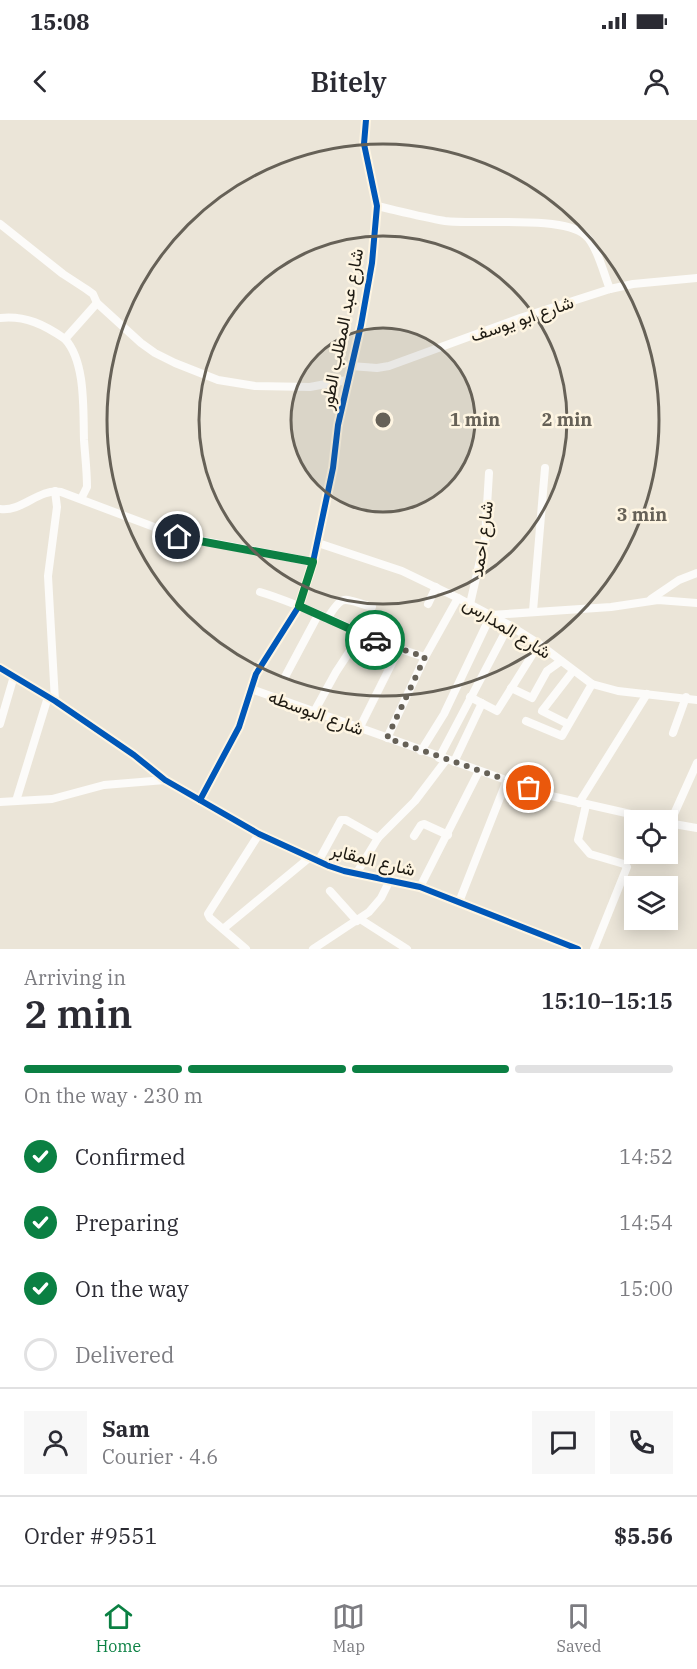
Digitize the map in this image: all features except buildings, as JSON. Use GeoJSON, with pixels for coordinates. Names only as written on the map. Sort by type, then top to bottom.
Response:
{"type":"FeatureCollection","features":[{"type":"Feature","properties":{"kind":"street","name":"شارع عبد المطلب الطور"},"geometry":{"type":"LineString","coordinates":[[200,800],[239,728],[256,674],[299,606],[318,543],[333,468],[338,425],[361,325],[372,263],[377,207],[364,144],[366,120]]}},
{"type":"Feature","properties":{"kind":"street"},"geometry":{"type":"LineString","coordinates":[[377,207],[445,221],[534,222],[577,230],[590,240],[610,289]]}},
{"type":"Feature","properties":{"kind":"street"},"geometry":{"type":"LineString","coordinates":[[0,224],[63,274],[93,294],[97,303],[135,338],[175,363],[218,380],[255,386],[310,387],[347,380]]}},
{"type":"Feature","properties":{"kind":"street","name":"شارع ابو يوسف"},"geometry":{"type":"LineString","coordinates":[[351,366],[377,368],[389,366],[520,318],[610,289],[633,284],[697,278]]}},
{"type":"Feature","properties":{"kind":"street"},"geometry":{"type":"LineString","coordinates":[[65,339],[97,303]]}},
{"type":"Feature","properties":{"kind":"street"},"geometry":{"type":"LineString","coordinates":[[0,318],[32,320],[50,328],[72,346],[77,358],[82,394],[87,487],[81,499]]}},
{"type":"Feature","properties":{"kind":"street"},"geometry":{"type":"LineString","coordinates":[[533,611],[545,468]]}},
{"type":"Feature","properties":{"kind":"street","name":"شارع احمد"},"geometry":{"type":"LineString","coordinates":[[470,604],[485,539],[489,473]]}},
{"type":"Feature","properties":{"kind":"street"},"geometry":{"type":"LineString","coordinates":[[16,801],[51,699],[48,576],[57,507],[55,491]]}},
{"type":"Feature","properties":{"kind":"street"},"geometry":{"type":"LineString","coordinates":[[0,509],[15,508],[40,494],[55,491],[178,537],[313,562]]}},
{"type":"Feature","properties":{"kind":"street","name":"شارع المدارس"},"geometry":{"type":"LineString","coordinates":[[318,543],[385,565],[470,604],[539,644],[592,684],[618,691],[697,700]]}},
{"type":"Feature","properties":{"kind":"street"},"geometry":{"type":"LineString","coordinates":[[649,601],[679,580],[697,573]]}},
{"type":"Feature","properties":{"kind":"street"},"geometry":{"type":"LineString","coordinates":[[428,604],[436,587]]}},
{"type":"Feature","properties":{"kind":"street"},"geometry":{"type":"LineString","coordinates":[[260,592],[299,606],[399,649],[425,657]]}},
{"type":"Feature","properties":{"kind":"street"},"geometry":{"type":"LineString","coordinates":[[387,738],[425,657],[458,598]]}},
{"type":"Feature","properties":{"kind":"street"},"geometry":{"type":"LineString","coordinates":[[327,619],[338,601],[343,600],[372,607]]}},
{"type":"Feature","properties":{"kind":"street"},"geometry":{"type":"LineString","coordinates":[[421,751],[444,714],[491,615],[611,607],[649,601],[677,600],[697,603]]}},
{"type":"Feature","properties":{"kind":"street"},"geometry":{"type":"LineString","coordinates":[[286,675],[318,615]]}},
{"type":"Feature","properties":{"kind":"street"},"geometry":{"type":"LineString","coordinates":[[446,760],[470,697],[509,625]]}},
{"type":"Feature","properties":{"kind":"street"},"geometry":{"type":"LineString","coordinates":[[314,712],[336,672],[361,634]]}},
{"type":"Feature","properties":{"kind":"street"},"geometry":{"type":"LineString","coordinates":[[470,697],[497,711],[539,644]]}},
{"type":"Feature","properties":{"kind":"street"},"geometry":{"type":"LineString","coordinates":[[359,729],[399,649]]}},
{"type":"Feature","properties":{"kind":"street"},"geometry":{"type":"LineString","coordinates":[[511,688],[532,698],[547,671],[561,661]]}},
{"type":"Feature","properties":{"kind":"street","name":"شارع المقابر"},"geometry":{"type":"LineString","coordinates":[[0,668],[134,755],[165,780],[259,834],[314,860],[356,874],[420,887],[578,949]]}},
{"type":"Feature","properties":{"kind":"street"},"geometry":{"type":"LineString","coordinates":[[568,724],[542,711],[573,671]]}},
{"type":"Feature","properties":{"kind":"street"},"geometry":{"type":"LineString","coordinates":[[0,724],[14,676]]}},
{"type":"Feature","properties":{"kind":"street"},"geometry":{"type":"LineString","coordinates":[[526,721],[562,736],[592,684]]}},
{"type":"Feature","properties":{"kind":"street","name":"شارع البوسطه"},"geometry":{"type":"LineString","coordinates":[[251,689],[551,796],[624,813]]}},
{"type":"Feature","properties":{"kind":"street"},"geometry":{"type":"LineString","coordinates":[[594,949],[627,868],[624,864],[590,854],[579,840],[582,804],[647,694]]}},
{"type":"Feature","properties":{"kind":"street"},"geometry":{"type":"LineString","coordinates":[[673,733],[686,698]]}},
{"type":"Feature","properties":{"kind":"street"},"geometry":{"type":"LineString","coordinates":[[356,874],[378,838],[415,801],[470,729],[482,703]]}},
{"type":"Feature","properties":{"kind":"street"},"geometry":{"type":"LineString","coordinates":[[444,714],[470,729]]}},
{"type":"Feature","properties":{"kind":"street"},"geometry":{"type":"LineString","coordinates":[[675,810],[697,763]]}},
{"type":"Feature","properties":{"kind":"street"},"geometry":{"type":"LineString","coordinates":[[420,887],[479,771]]}},
{"type":"Feature","properties":{"kind":"street"},"geometry":{"type":"LineString","coordinates":[[0,802],[60,797],[98,785],[165,780]]}},
{"type":"Feature","properties":{"kind":"street"},"geometry":{"type":"LineString","coordinates":[[459,902],[507,780]]}},
{"type":"Feature","properties":{"kind":"street"},"geometry":{"type":"LineString","coordinates":[[223,929],[314,860],[341,820],[346,820],[378,838]]}},
{"type":"Feature","properties":{"kind":"street"},"geometry":{"type":"LineString","coordinates":[[414,836],[424,824],[448,835]]}},
{"type":"Feature","properties":{"kind":"street"},"geometry":{"type":"LineString","coordinates":[[678,825],[697,828]]}},
{"type":"Feature","properties":{"kind":"street"},"geometry":{"type":"LineString","coordinates":[[246,949],[210,918],[208,912],[259,834]]}},
{"type":"Feature","properties":{"kind":"street"},"geometry":{"type":"LineString","coordinates":[[313,949],[359,920],[376,906],[390,880]]}},
{"type":"Feature","properties":{"kind":"street"},"geometry":{"type":"LineString","coordinates":[[330,891],[359,920],[404,948]]}},
{"type":"Feature","properties":{"kind":"cycle path"},"geometry":{"type":"LineString","coordinates":[[200,800],[239,727],[256,674],[299,606],[313,562],[333,468],[338,425],[361,325],[372,263],[377,206],[364,144],[366,120]]}},
{"type":"Feature","properties":{"kind":"cycle path"},"geometry":{"type":"LineString","coordinates":[[0,668],[55,701],[134,755],[165,780],[259,834],[329,866],[420,887],[578,949]]}},
{"type":"Feature","properties":{"kind":"way so far"},"geometry":{"type":"LineString","coordinates":[[375,640],[425,657],[387,738],[529,788]]}},
{"type":"Feature","properties":{"kind":"route"},"geometry":{"type":"LineString","coordinates":[[178,537],[313,562],[299,606],[375,640]]}}]}
